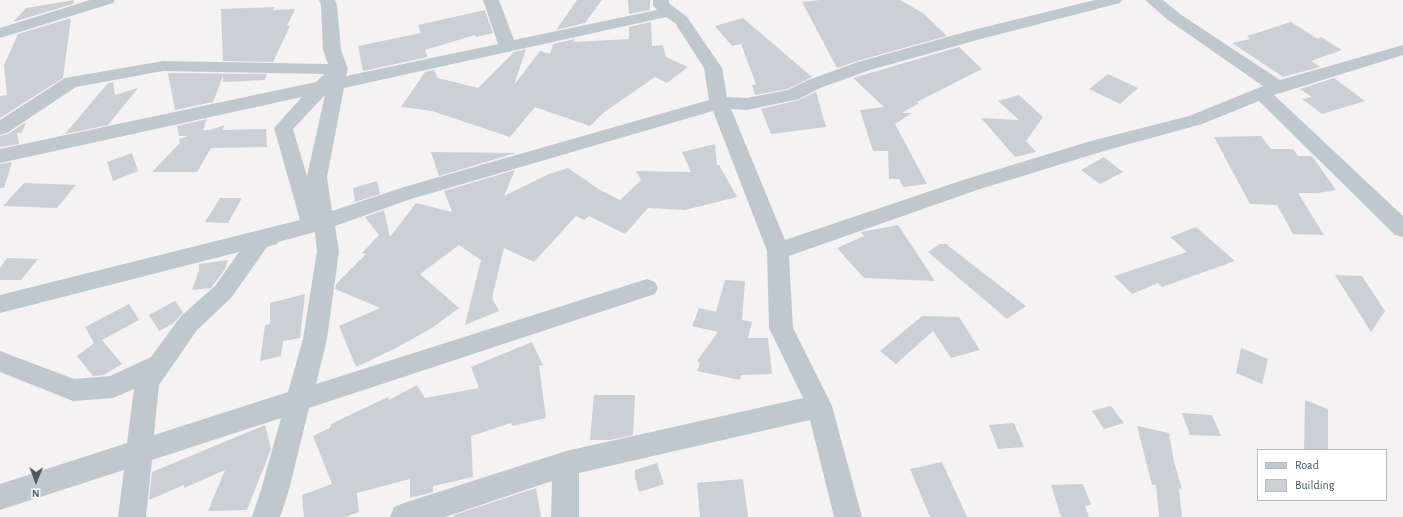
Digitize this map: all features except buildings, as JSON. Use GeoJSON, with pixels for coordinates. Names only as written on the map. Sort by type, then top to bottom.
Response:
{"type":"FeatureCollection","features":[{"type":"Feature","properties":{"kind":"street"},"geometry":{"type":"LineString","coordinates":[[0,33],[107,0]]}},
{"type":"Feature","properties":{"kind":"street"},"geometry":{"type":"LineString","coordinates":[[266,517],[275,490],[315,339],[328,251],[317,177],[339,69],[332,50],[329,5],[327,0]]}},
{"type":"Feature","properties":{"kind":"street"},"geometry":{"type":"LineString","coordinates":[[491,0],[508,47]]}},
{"type":"Feature","properties":{"kind":"street"},"geometry":{"type":"LineString","coordinates":[[147,382],[189,323],[223,292],[259,240],[312,225],[404,194],[719,103],[747,104],[793,95],[814,84],[864,66],[975,35],[1114,0]]}},
{"type":"Feature","properties":{"kind":"street"},"geometry":{"type":"LineString","coordinates":[[1153,0],[1269,90],[1403,229]]}},
{"type":"Feature","properties":{"kind":"street"},"geometry":{"type":"LineString","coordinates":[[0,156],[508,47],[661,7],[660,5],[681,20],[713,68],[719,103],[778,251],[781,328],[819,406],[848,517]]}},
{"type":"Feature","properties":{"kind":"street"},"geometry":{"type":"LineString","coordinates":[[778,251],[970,185],[1098,146],[1196,120],[1269,90],[1403,50]]}},
{"type":"Feature","properties":{"kind":"street"},"geometry":{"type":"LineString","coordinates":[[0,129],[71,82],[163,66],[339,69]]}},
{"type":"Feature","properties":{"kind":"street"},"geometry":{"type":"LineString","coordinates":[[312,225],[283,128],[339,69]]}},
{"type":"Feature","properties":{"kind":"street"},"geometry":{"type":"LineString","coordinates":[[0,304],[312,225]]}},
{"type":"Feature","properties":{"kind":"street"},"geometry":{"type":"LineString","coordinates":[[0,498],[647,288]]}},
{"type":"Feature","properties":{"kind":"street"},"geometry":{"type":"LineString","coordinates":[[0,361],[73,390],[113,387],[158,365],[147,382],[132,517]]}},
{"type":"Feature","properties":{"kind":"street"},"geometry":{"type":"LineString","coordinates":[[404,517],[566,464],[819,406]]}},
{"type":"Feature","properties":{"kind":"street"},"geometry":{"type":"LineString","coordinates":[[566,464],[566,517]]}}]}
